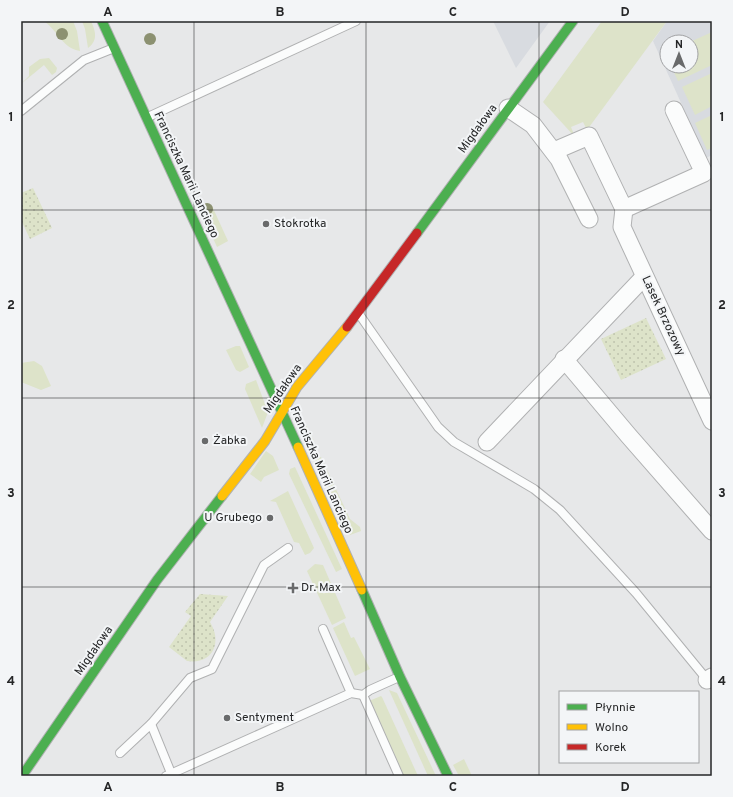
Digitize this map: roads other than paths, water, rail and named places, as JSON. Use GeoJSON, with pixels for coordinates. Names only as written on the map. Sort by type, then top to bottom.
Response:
{"type":"FeatureCollection","features":[{"type":"Feature","properties":{"kind":"street","name":"Franciszka Marii Lanciego"},"geometry":{"type":"LineString","coordinates":[[102,21],[281,411],[400,677],[448,776]]}},
{"type":"Feature","properties":{"kind":"street","name":"Migdałowa"},"geometry":{"type":"LineString","coordinates":[[22,776],[157,580],[265,441],[281,411],[297,387],[358,313],[573,21]]}},
{"type":"Feature","properties":{"kind":"street"},"geometry":{"type":"LineString","coordinates":[[508,108],[533,125],[554,151],[562,163],[589,219]]}},
{"type":"Feature","properties":{"kind":"street"},"geometry":{"type":"LineString","coordinates":[[554,151],[589,136],[624,209],[704,173],[674,110]]}},
{"type":"Feature","properties":{"kind":"street","name":"Lasek Brzozowy"},"geometry":{"type":"LineString","coordinates":[[624,209],[622,227],[712,421]]}},
{"type":"Feature","properties":{"kind":"street"},"geometry":{"type":"LineString","coordinates":[[487,442],[564,359],[644,277]]}},
{"type":"Feature","properties":{"kind":"street"},"geometry":{"type":"LineString","coordinates":[[564,359],[712,531]]}},
{"type":"Feature","properties":{"kind":"lane"},"geometry":{"type":"LineString","coordinates":[[146,118],[356,21]]}},
{"type":"Feature","properties":{"kind":"lane"},"geometry":{"type":"LineString","coordinates":[[21,111],[84,60],[114,48]]}},
{"type":"Feature","properties":{"kind":"lane"},"geometry":{"type":"LineString","coordinates":[[358,313],[438,427],[454,442],[534,489],[560,510],[636,594],[710,681]]}},
{"type":"Feature","properties":{"kind":"lane"},"geometry":{"type":"LineString","coordinates":[[120,753],[151,724],[190,678],[212,669],[264,565],[288,548]]}},
{"type":"Feature","properties":{"kind":"lane"},"geometry":{"type":"LineString","coordinates":[[323,629],[351,693]]}},
{"type":"Feature","properties":{"kind":"lane"},"geometry":{"type":"LineString","coordinates":[[151,724],[169,774],[351,693],[363,695],[370,690],[400,677]]}},
{"type":"Feature","properties":{"kind":"lane"},"geometry":{"type":"LineString","coordinates":[[363,695],[399,776]]}},
{"type":"Feature","properties":{"kind":"place","name":"Stokrotka"},"geometry":{"type":"Point","coordinates":[266,224]}},
{"type":"Feature","properties":{"kind":"place","name":"Żabka"},"geometry":{"type":"Point","coordinates":[205,441]}},
{"type":"Feature","properties":{"kind":"place","name":"U Grubego"},"geometry":{"type":"Point","coordinates":[270,518]}},
{"type":"Feature","properties":{"kind":"place","name":"Dr. Max"},"geometry":{"type":"Point","coordinates":[293,588]}},
{"type":"Feature","properties":{"kind":"place","name":"Sentyment"},"geometry":{"type":"Point","coordinates":[227,718]}}]}
